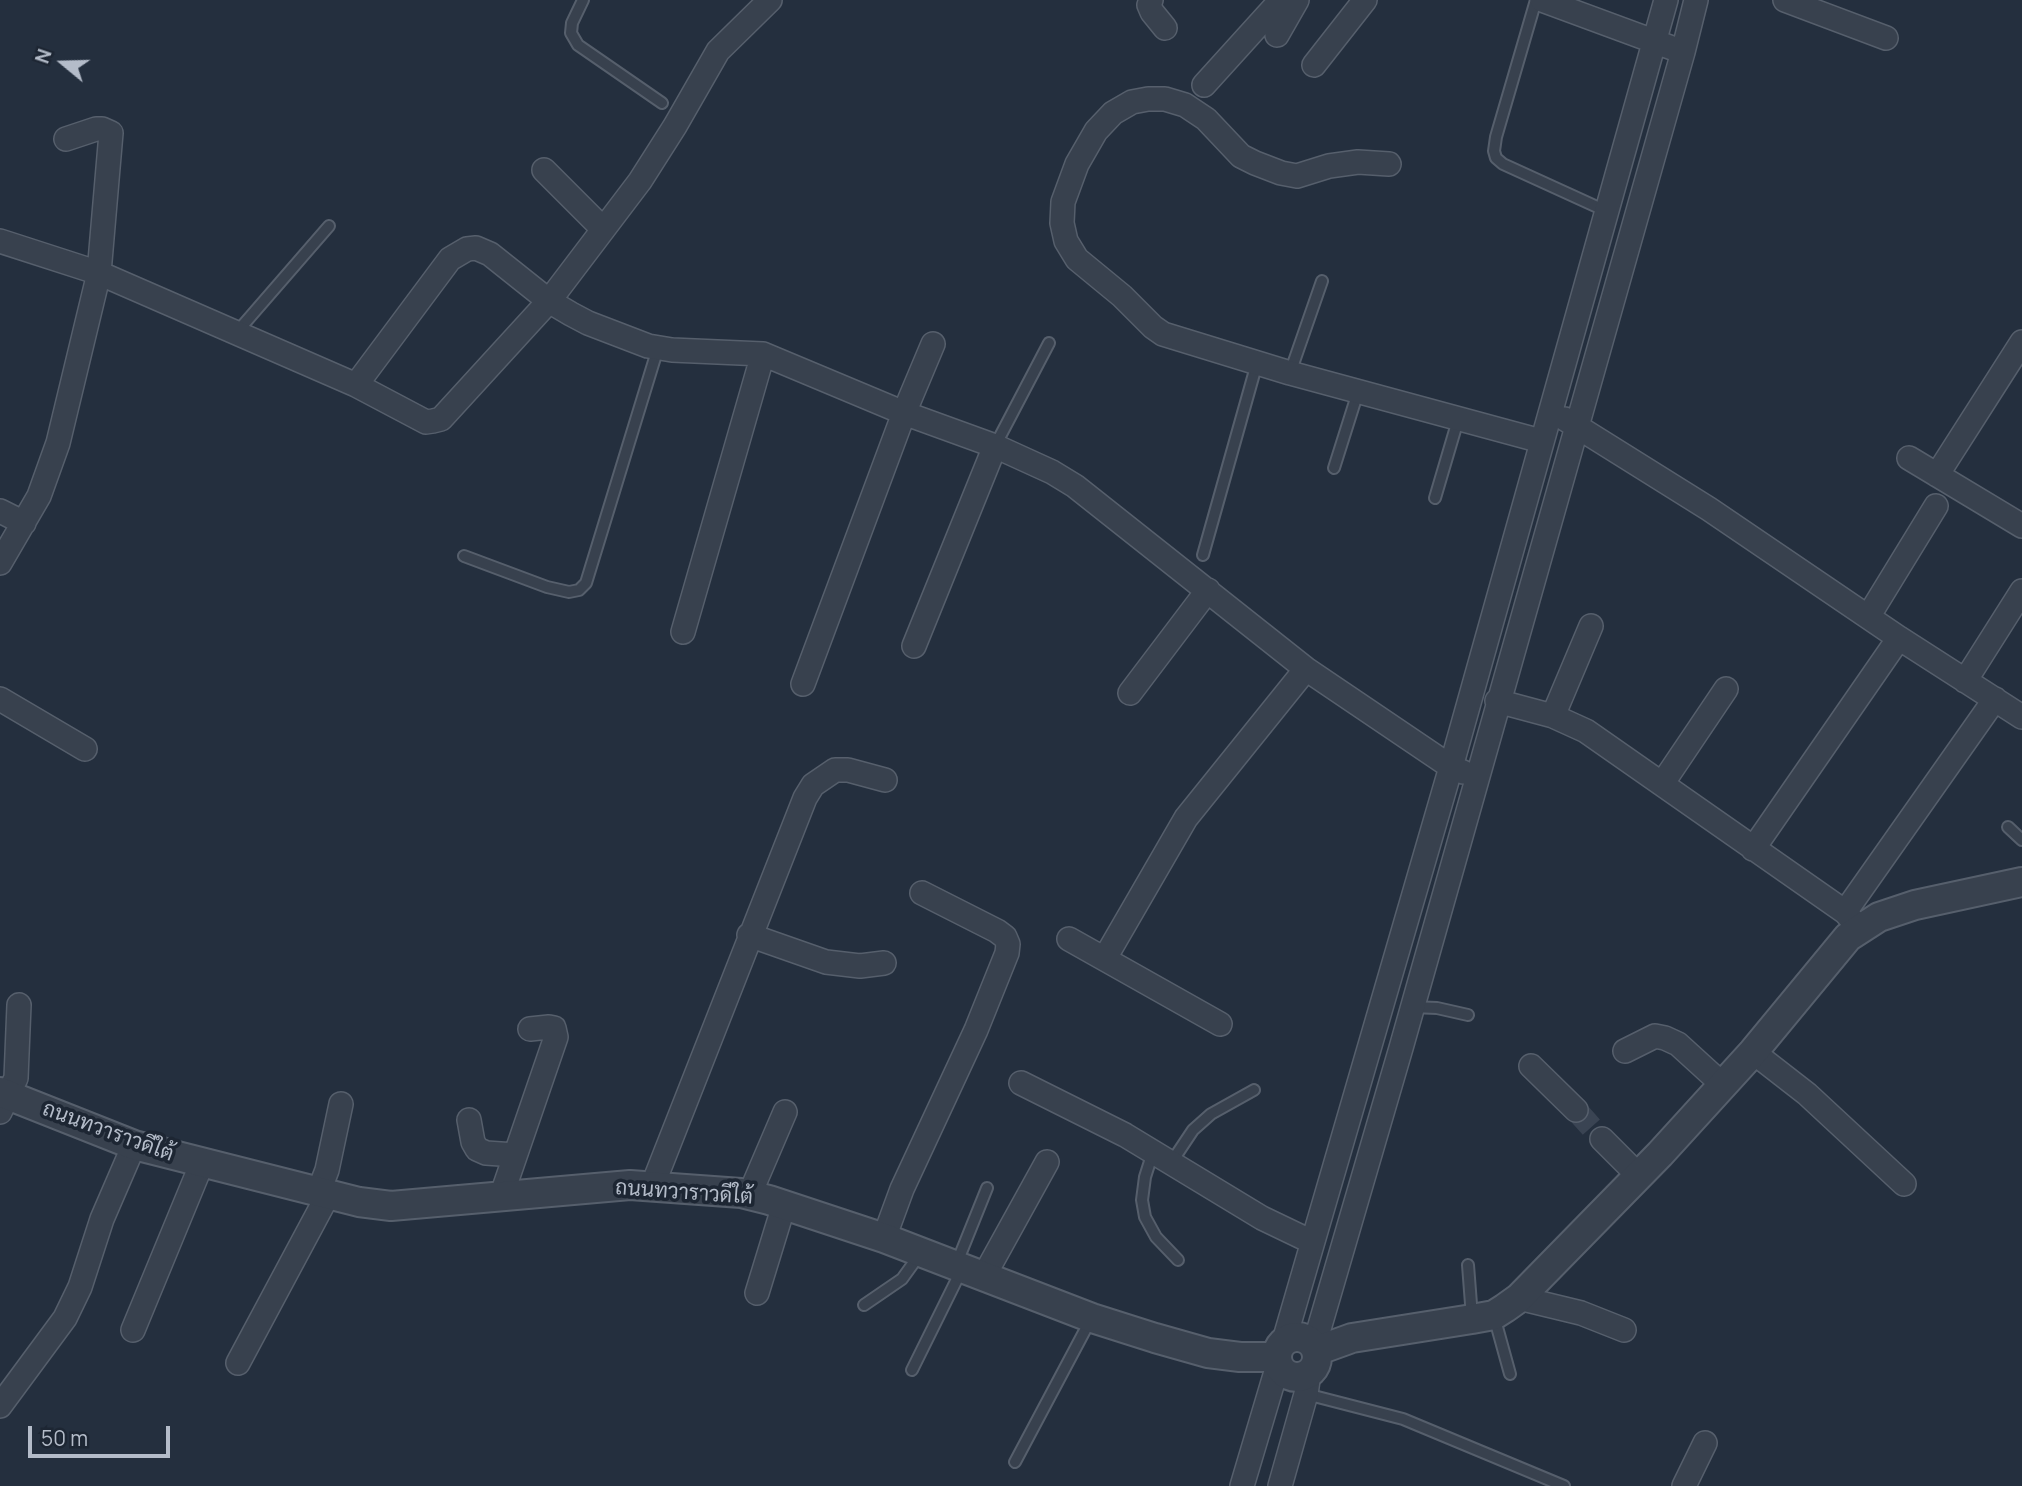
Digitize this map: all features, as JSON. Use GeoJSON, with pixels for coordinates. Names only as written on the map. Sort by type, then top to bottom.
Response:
{"type":"FeatureCollection","features":[{"type":"Feature","properties":{"kind":"street"},"geometry":{"type":"LineString","coordinates":[[0,241],[99,273],[356,385],[426,422],[441,419],[549,300],[640,181],[718,51],[770,0]]}},
{"type":"Feature","properties":{"kind":"street"},"geometry":{"type":"LineString","coordinates":[[1151,0],[1149,5],[1165,27]]}},
{"type":"Feature","properties":{"kind":"street"},"geometry":{"type":"LineString","coordinates":[[1204,85],[1281,0]]}},
{"type":"Feature","properties":{"kind":"street"},"geometry":{"type":"LineString","coordinates":[[1277,35],[1297,0]]}},
{"type":"Feature","properties":{"kind":"street"},"geometry":{"type":"LineString","coordinates":[[1314,65],[1365,0]]}},
{"type":"Feature","properties":{"kind":"street"},"geometry":{"type":"LineString","coordinates":[[1542,0],[1683,52]]}},
{"type":"Feature","properties":{"kind":"street"},"geometry":{"type":"LineString","coordinates":[[1242,1486],[1451,767],[1666,0]]}},
{"type":"Feature","properties":{"kind":"street"},"geometry":{"type":"LineString","coordinates":[[1280,1486],[1497,701],[1696,0]]}},
{"type":"Feature","properties":{"kind":"street"},"geometry":{"type":"LineString","coordinates":[[1785,0],[1886,38]]}},
{"type":"Feature","properties":{"kind":"street"},"geometry":{"type":"LineString","coordinates":[[1389,164],[1358,162],[1329,166],[1297,176],[1281,173],[1241,156],[1206,119],[1185,105],[1166,99],[1132,102],[1113,113],[1096,131],[1077,164],[1063,202],[1062,223],[1066,241],[1077,259],[1163,334],[1290,373],[1541,441]]}},
{"type":"Feature","properties":{"kind":"street"},"geometry":{"type":"LineString","coordinates":[[0,563],[39,496],[58,443],[99,273],[111,133],[96,129],[66,139]]}},
{"type":"Feature","properties":{"kind":"street"},"geometry":{"type":"LineString","coordinates":[[544,170],[603,229]]}},
{"type":"Feature","properties":{"kind":"street"},"geometry":{"type":"LineString","coordinates":[[356,385],[450,259],[467,249],[477,248],[490,254],[549,300],[588,323],[658,348],[763,354],[904,413],[995,446],[1052,472],[1075,486],[1306,669],[1451,767],[1476,777]]}},
{"type":"Feature","properties":{"kind":"street"},"geometry":{"type":"LineString","coordinates":[[1937,475],[2022,342]]}},
{"type":"Feature","properties":{"kind":"street"},"geometry":{"type":"LineString","coordinates":[[803,684],[904,413],[933,344]]}},
{"type":"Feature","properties":{"kind":"street"},"geometry":{"type":"LineString","coordinates":[[683,632],[763,354]]}},
{"type":"Feature","properties":{"kind":"street"},"geometry":{"type":"LineString","coordinates":[[1550,411],[1709,509],[1899,638],[2022,717]]}},
{"type":"Feature","properties":{"kind":"street"},"geometry":{"type":"LineString","coordinates":[[914,646],[995,446]]}},
{"type":"Feature","properties":{"kind":"street"},"geometry":{"type":"LineString","coordinates":[[1909,458],[2022,526]]}},
{"type":"Feature","properties":{"kind":"street"},"geometry":{"type":"LineString","coordinates":[[1868,617],[1936,506]]}},
{"type":"Feature","properties":{"kind":"street"},"geometry":{"type":"LineString","coordinates":[[0,511],[24,523]]}},
{"type":"Feature","properties":{"kind":"street"},"geometry":{"type":"LineString","coordinates":[[1130,692],[1208,590]]}},
{"type":"Feature","properties":{"kind":"street"},"geometry":{"type":"LineString","coordinates":[[1965,681],[2022,591]]}},
{"type":"Feature","properties":{"kind":"street"},"geometry":{"type":"LineString","coordinates":[[1553,716],[1591,626]]}},
{"type":"Feature","properties":{"kind":"street"},"geometry":{"type":"LineString","coordinates":[[1753,849],[1899,638]]}},
{"type":"Feature","properties":{"kind":"street"},"geometry":{"type":"LineString","coordinates":[[1105,958],[1186,818],[1306,669]]}},
{"type":"Feature","properties":{"kind":"street"},"geometry":{"type":"LineString","coordinates":[[1662,784],[1726,689]]}},
{"type":"Feature","properties":{"kind":"street"},"geometry":{"type":"LineString","coordinates":[[0,699],[85,749]]}},
{"type":"Feature","properties":{"kind":"street"},"geometry":{"type":"LineString","coordinates":[[1311,1366],[1352,1338],[1483,1317],[1519,1298],[1639,1176],[1723,1085],[1836,950],[1852,920],[1995,699]]}},
{"type":"Feature","properties":{"kind":"street"},"geometry":{"type":"LineString","coordinates":[[1497,701],[1553,716],[1587,731],[1852,920],[1879,917],[1915,905],[2022,882]]}},
{"type":"Feature","properties":{"kind":"street"},"geometry":{"type":"LineString","coordinates":[[652,1187],[749,935],[813,785],[835,770],[848,770],[885,780]]}},
{"type":"Feature","properties":{"kind":"street"},"geometry":{"type":"LineString","coordinates":[[884,1238],[902,1189],[976,1030],[1007,953],[1008,944],[1005,937],[997,931],[922,893]]}},
{"type":"Feature","properties":{"kind":"street"},"geometry":{"type":"LineString","coordinates":[[749,935],[826,962],[860,966],[884,962]]}},
{"type":"Feature","properties":{"kind":"street"},"geometry":{"type":"LineString","coordinates":[[1069,939],[1220,1024]]}},
{"type":"Feature","properties":{"kind":"street"},"geometry":{"type":"LineString","coordinates":[[3,1100],[17,1068],[19,1005]]}},
{"type":"Feature","properties":{"kind":"street"},"geometry":{"type":"LineString","coordinates":[[501,1196],[556,1037],[554,1028],[530,1029]]}},
{"type":"Feature","properties":{"kind":"street"},"geometry":{"type":"LineString","coordinates":[[1625,1051],[1655,1036],[1665,1038],[1678,1044],[1723,1085]]}},
{"type":"Feature","properties":{"kind":"street"},"geometry":{"type":"LineString","coordinates":[[1753,1052],[1807,1094],[1905,1184]]}},
{"type":"Feature","properties":{"kind":"street"},"geometry":{"type":"LineString","coordinates":[[1531,1066],[1576,1111]]}},
{"type":"Feature","properties":{"kind":"street"},"geometry":{"type":"LineString","coordinates":[[1021,1083],[1125,1135],[1262,1218],[1312,1242]]}},
{"type":"Feature","properties":{"kind":"street","name":"ถนนทวาราวดีใต้"},"geometry":{"type":"LineString","coordinates":[[3,1100],[134,1145],[359,1202],[391,1206],[630,1185],[749,1196],[884,1238],[1092,1318],[1208,1353],[1240,1357],[1280,1354],[1284,1372],[1292,1377],[1301,1377],[1311,1366]]}},
{"type":"Feature","properties":{"kind":"street"},"geometry":{"type":"LineString","coordinates":[[238,1363],[324,1192],[341,1104]]}},
{"type":"Feature","properties":{"kind":"street"},"geometry":{"type":"LineString","coordinates":[[749,1196],[785,1112]]}},
{"type":"Feature","properties":{"kind":"street"},"geometry":{"type":"LineString","coordinates":[[469,1120],[477,1149],[486,1153],[516,1155]]}},
{"type":"Feature","properties":{"kind":"street"},"geometry":{"type":"LineString","coordinates":[[1602,1139],[1639,1176]]}},
{"type":"Feature","properties":{"kind":"street"},"geometry":{"type":"LineString","coordinates":[[0,1406],[65,1318],[80,1287],[102,1219],[134,1145]]}},
{"type":"Feature","properties":{"kind":"street"},"geometry":{"type":"LineString","coordinates":[[968,1269],[1047,1161]]}},
{"type":"Feature","properties":{"kind":"street"},"geometry":{"type":"LineString","coordinates":[[133,1330],[202,1163]]}},
{"type":"Feature","properties":{"kind":"street"},"geometry":{"type":"LineString","coordinates":[[757,1293],[784,1205]]}},
{"type":"Feature","properties":{"kind":"street"},"geometry":{"type":"LineString","coordinates":[[1519,1298],[1581,1313],[1623,1330]]}},
{"type":"Feature","properties":{"kind":"street"},"geometry":{"type":"LineString","coordinates":[[1684,1486],[1705,1443]]}},
{"type":"Feature","properties":{"kind":"lane"},"geometry":{"type":"LineString","coordinates":[[583,0],[572,23],[571,33],[578,45],[662,103]]}},
{"type":"Feature","properties":{"kind":"lane"},"geometry":{"type":"LineString","coordinates":[[1536,0],[1496,136],[1496,158],[1503,164],[1606,211]]}},
{"type":"Feature","properties":{"kind":"lane"},"geometry":{"type":"LineString","coordinates":[[237,332],[329,226]]}},
{"type":"Feature","properties":{"kind":"lane"},"geometry":{"type":"LineString","coordinates":[[1290,373],[1322,281]]}},
{"type":"Feature","properties":{"kind":"lane"},"geometry":{"type":"LineString","coordinates":[[995,446],[1049,342]]}},
{"type":"Feature","properties":{"kind":"lane"},"geometry":{"type":"LineString","coordinates":[[464,556],[547,587],[569,592],[579,590],[586,583],[658,348]]}},
{"type":"Feature","properties":{"kind":"lane"},"geometry":{"type":"LineString","coordinates":[[1203,555],[1257,363]]}},
{"type":"Feature","properties":{"kind":"lane"},"geometry":{"type":"LineString","coordinates":[[1334,468],[1358,392]]}},
{"type":"Feature","properties":{"kind":"lane"},"geometry":{"type":"LineString","coordinates":[[1435,498],[1458,420]]}},
{"type":"Feature","properties":{"kind":"lane"},"geometry":{"type":"LineString","coordinates":[[2008,827],[2022,840]]}},
{"type":"Feature","properties":{"kind":"lane"},"geometry":{"type":"LineString","coordinates":[[1412,1007],[1437,1008],[1468,1015]]}},
{"type":"Feature","properties":{"kind":"lane"},"geometry":{"type":"LineString","coordinates":[[1178,1260],[1156,1237],[1145,1217],[1142,1200],[1162,1158],[1211,1114],[1254,1090]]}},
{"type":"Feature","properties":{"kind":"lane"},"geometry":{"type":"LineString","coordinates":[[912,1370],[968,1269],[987,1188]]}},
{"type":"Feature","properties":{"kind":"lane"},"geometry":{"type":"LineString","coordinates":[[864,1306],[902,1279],[922,1252]]}},
{"type":"Feature","properties":{"kind":"lane"},"geometry":{"type":"LineString","coordinates":[[1468,1265],[1483,1317],[1510,1374]]}},
{"type":"Feature","properties":{"kind":"lane"},"geometry":{"type":"LineString","coordinates":[[1015,1462],[1092,1318]]}},
{"type":"Feature","properties":{"kind":"lane"},"geometry":{"type":"LineString","coordinates":[[1311,1366],[1402,1419],[1564,1486]]}},
{"type":"Feature","properties":{"kind":"tunnel"},"geometry":{"type":"LineString","coordinates":[[1576,1110],[1602,1139]]}}]}
